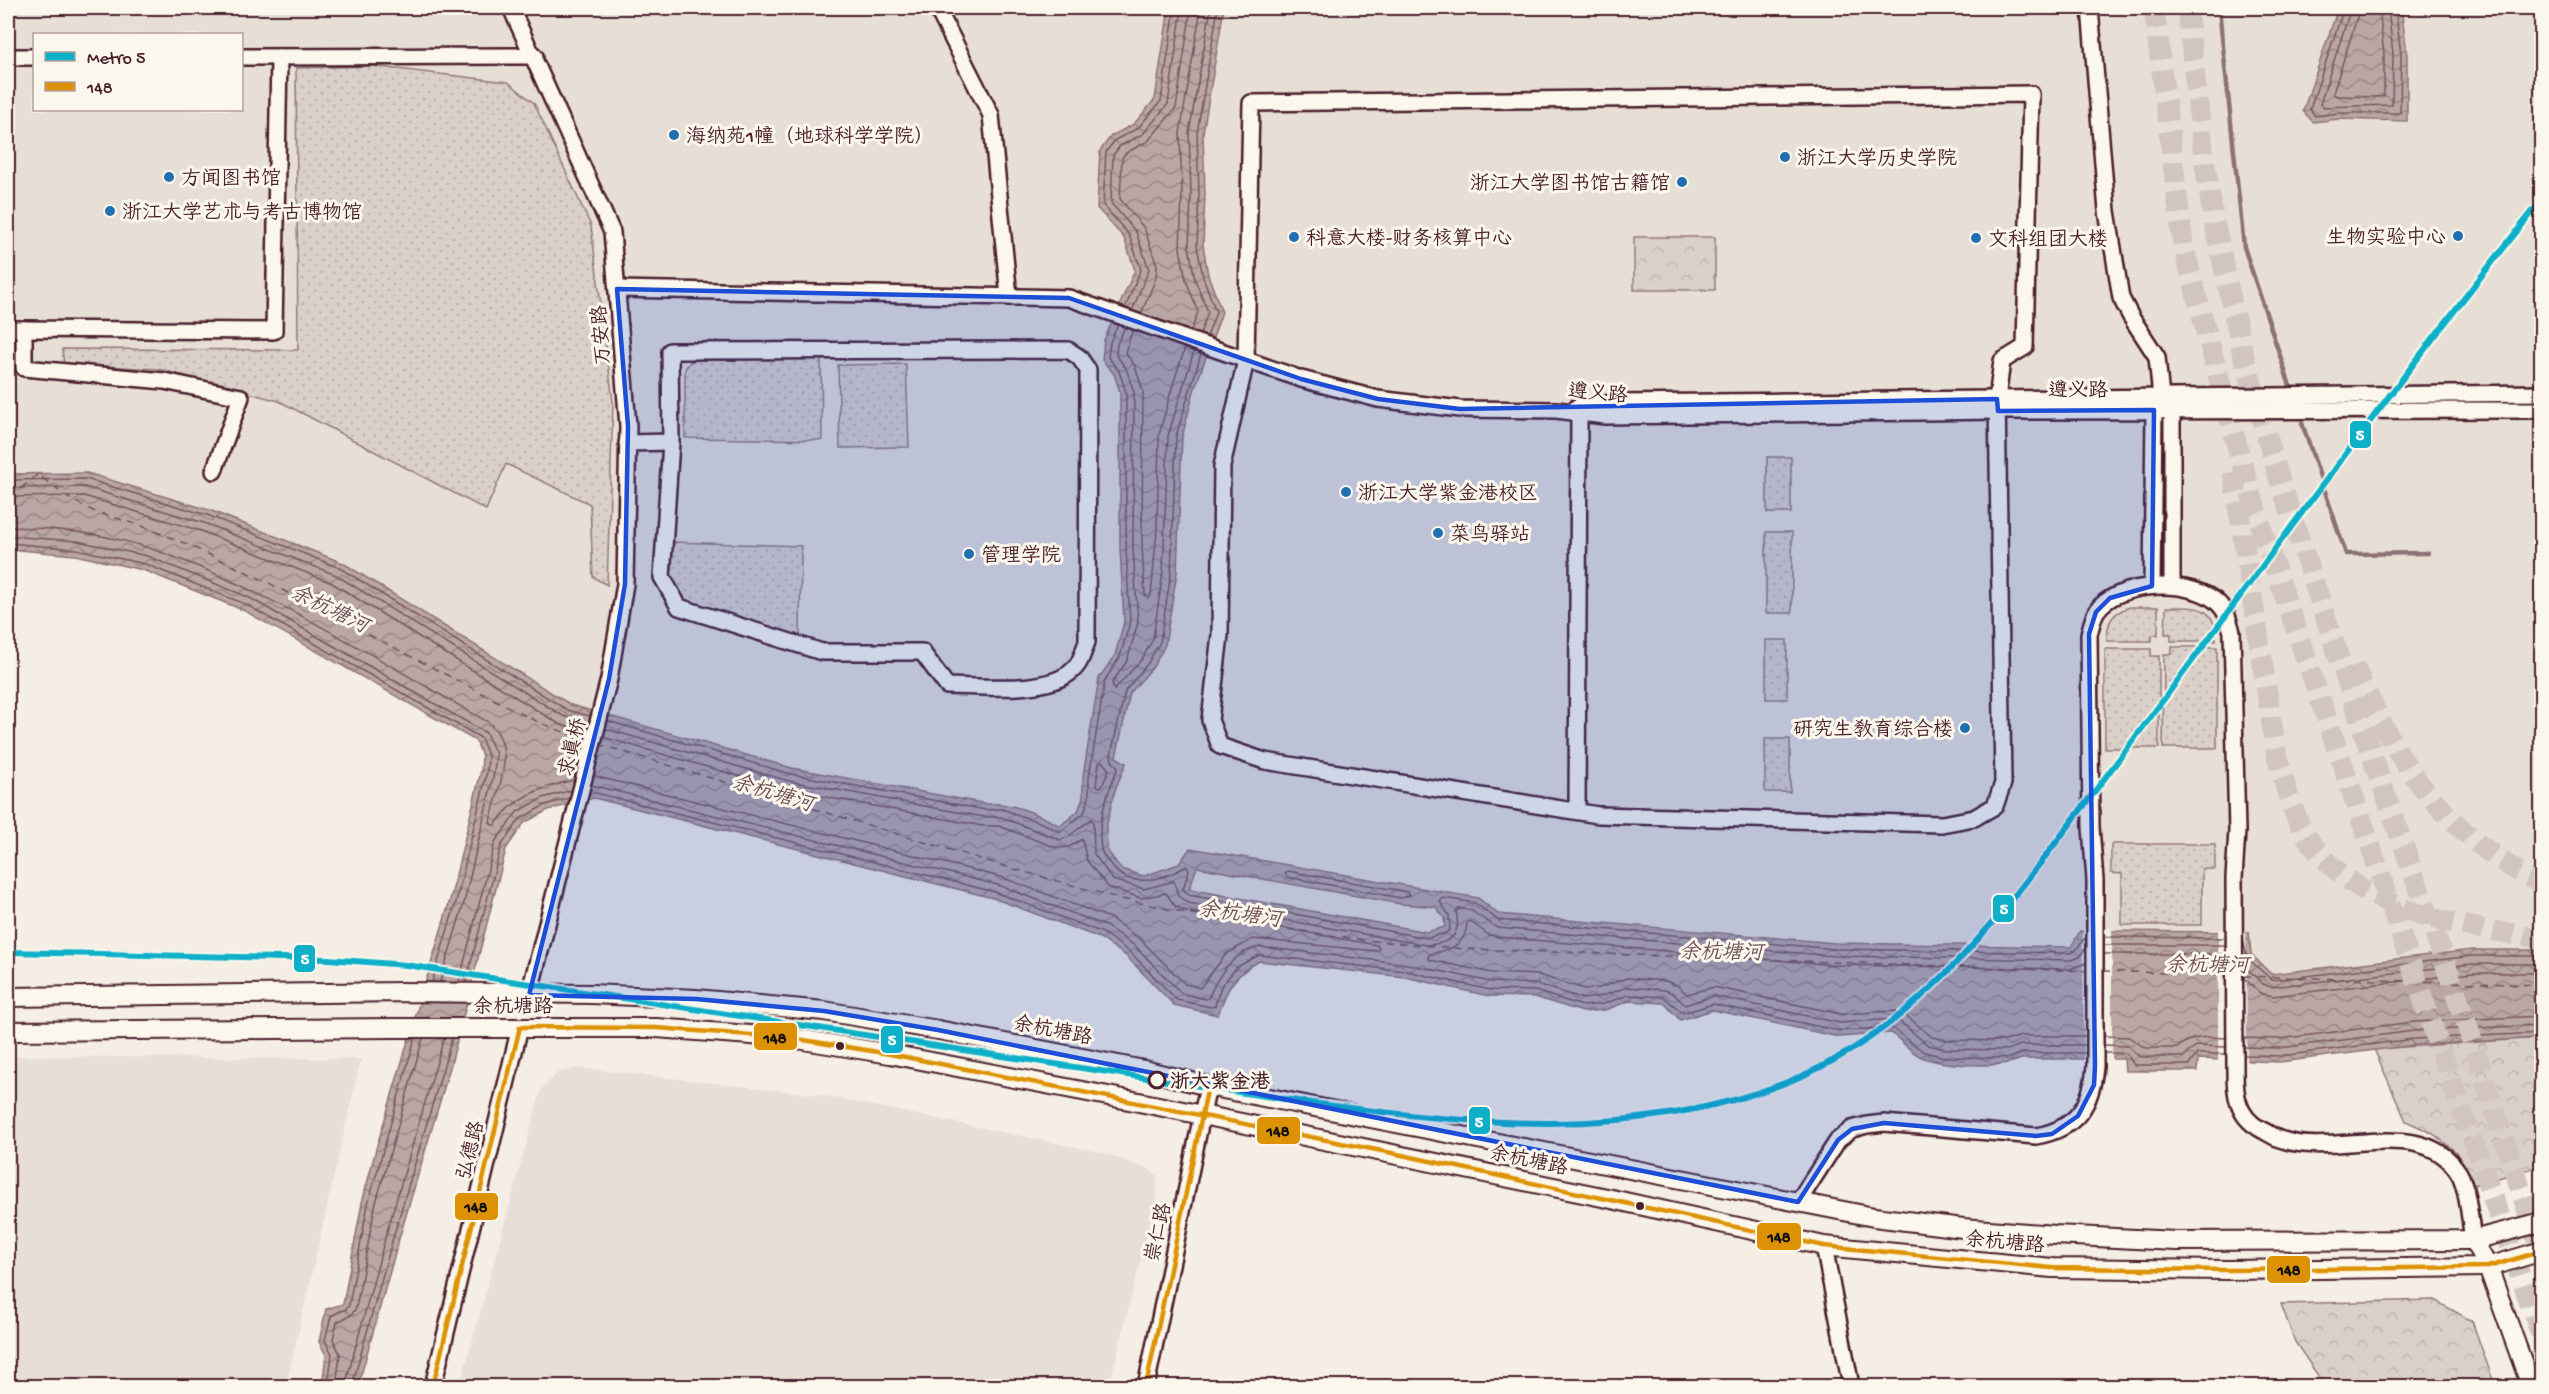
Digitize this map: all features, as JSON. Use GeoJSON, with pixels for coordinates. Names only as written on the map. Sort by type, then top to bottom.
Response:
{"type":"FeatureCollection","features":[{"type":"Feature","properties":{"kind":"main road","name":"余杭塘路"},"geometry":{"type":"LineString","coordinates":[[8,997],[403,992],[488,995],[592,994],[696,999],[824,1011],[938,1030],[1133,1067],[1208,1086],[1798,1202],[1886,1218],[1963,1228],[2176,1241],[2473,1240],[2541,1222]]}},
{"type":"Feature","properties":{"kind":"main road","name":"余杭塘路"},"geometry":{"type":"LineString","coordinates":[[8,1031],[479,1027],[656,1028],[791,1038],[913,1058],[1134,1101],[1401,1155],[1824,1246],[2052,1268],[2227,1270],[2488,1267],[2541,1251]]}},
{"type":"Feature","properties":{"kind":"main road"},"geometry":{"type":"LineString","coordinates":[[2473,1240],[2488,1267],[2531,1386]]}},
{"type":"Feature","properties":{"kind":"street","name":"万安路"},"geometry":{"type":"LineString","coordinates":[[511,8],[535,56],[612,232],[627,443],[625,584],[609,679]]}},
{"type":"Feature","properties":{"kind":"street"},"geometry":{"type":"LineString","coordinates":[[937,8],[991,115],[1009,297]]}},
{"type":"Feature","properties":{"kind":"street"},"geometry":{"type":"LineString","coordinates":[[2090,8],[2107,211],[2121,298],[2131,318],[2157,357],[2152,586]]}},
{"type":"Feature","properties":{"kind":"street"},"geometry":{"type":"LineString","coordinates":[[243,57],[535,56]]}},
{"type":"Feature","properties":{"kind":"street"},"geometry":{"type":"LineString","coordinates":[[8,57],[33,57]]}},
{"type":"Feature","properties":{"kind":"street"},"geometry":{"type":"LineString","coordinates":[[8,329],[274,331],[279,57]]}},
{"type":"Feature","properties":{"kind":"street"},"geometry":{"type":"LineString","coordinates":[[2031,94],[2025,347],[2002,361],[1997,405],[2003,783],[1995,806],[1974,818],[1942,824],[1598,815],[1265,761],[1220,746],[1210,720],[1220,635],[1222,466],[1246,360],[1251,103],[2031,94]]}},
{"type":"Feature","properties":{"kind":"street"},"geometry":{"type":"LineString","coordinates":[[617,289],[1069,298],[1301,379],[1378,399],[1460,409],[1556,410]]}},
{"type":"Feature","properties":{"kind":"street"},"geometry":{"type":"LineString","coordinates":[[24,329],[24,368],[164,381],[241,397],[214,471]]}},
{"type":"Feature","properties":{"kind":"street"},"geometry":{"type":"LineString","coordinates":[[1068,350],[1079,357],[1088,370],[1087,642],[1078,665],[1061,680],[1028,686],[947,686],[922,652],[822,652],[679,607],[662,577],[671,442],[670,351],[1068,350]]}},
{"type":"Feature","properties":{"kind":"street","name":"遵义路"},"geometry":{"type":"LineString","coordinates":[[1556,410],[1604,403],[2157,404],[2541,393]]}},
{"type":"Feature","properties":{"kind":"street","name":"遵义路"},"geometry":{"type":"LineString","coordinates":[[2157,404],[2172,410],[2541,410]]}},
{"type":"Feature","properties":{"kind":"street","name":"遵义路"},"geometry":{"type":"LineString","coordinates":[[1556,410],[1605,416],[1997,405]]}},
{"type":"Feature","properties":{"kind":"street"},"geometry":{"type":"LineString","coordinates":[[2172,410],[2172,586]]}},
{"type":"Feature","properties":{"kind":"street"},"geometry":{"type":"LineString","coordinates":[[1577,811],[1579,413]]}},
{"type":"Feature","properties":{"kind":"street"},"geometry":{"type":"LineString","coordinates":[[627,443],[671,442]]}},
{"type":"Feature","properties":{"kind":"street"},"geometry":{"type":"LineString","coordinates":[[1798,1202],[1838,1140],[1852,1129],[1884,1123],[2036,1136],[2052,1134],[2078,1116],[2087,1102],[2094,1085],[2096,1066],[2089,634],[2096,612],[2110,598],[2152,586],[2172,586],[2201,592],[2218,602],[2227,615],[2232,632],[2237,831],[2234,919],[2235,1067],[2236,1092],[2242,1111],[2252,1125],[2283,1140],[2310,1144],[2405,1142],[2429,1146],[2447,1156],[2461,1175],[2473,1240]]}},
{"type":"Feature","properties":{"kind":"street","name":"求真桥"},"geometry":{"type":"LineString","coordinates":[[530,995],[609,679]]}},
{"type":"Feature","properties":{"kind":"street","name":"弘德路"},"geometry":{"type":"LineString","coordinates":[[433,1386],[520,1027]]}},
{"type":"Feature","properties":{"kind":"street","name":"崇仁路"},"geometry":{"type":"LineString","coordinates":[[1146,1386],[1208,1086]]}},
{"type":"Feature","properties":{"kind":"street"},"geometry":{"type":"LineString","coordinates":[[1824,1246],[1851,1386]]}},
{"type":"Feature","properties":{"kind":"highlighted area"},"geometry":{"type":"Polygon","coordinates":[[[617,289],[1069,298],[1301,379],[1378,399],[1460,409],[1997,399],[1998,411],[2154,410],[2152,586],[2110,598],[2096,612],[2089,634],[2095,1066],[2094,1085],[2078,1116],[2052,1134],[2036,1136],[1884,1123],[1852,1129],[1838,1140],[1798,1202],[938,1030],[824,1011],[696,999],[529,995],[609,679],[625,584],[628,426],[617,289]]]}},
{"type":"Feature","properties":{"kind":"shaded area","name":"浙江大学紫金港校区"},"geometry":{"type":"Polygon","coordinates":[[[8,8],[2541,8],[2541,950],[2472,950],[2271,974],[2251,954],[2249,932],[2081,931],[2071,947],[1836,943],[1498,914],[1428,932],[1189,889],[1121,869],[1002,803],[987,804],[792,768],[570,705],[342,563],[209,510],[87,473],[8,474],[8,8]]]}},
{"type":"Feature","properties":{"kind":"shaded area"},"geometry":{"type":"Polygon","coordinates":[[[8,1056],[361,1059],[286,1386],[8,1386],[8,1056]]]}},
{"type":"Feature","properties":{"kind":"shaded area"},"geometry":{"type":"Polygon","coordinates":[[[580,1068],[820,1095],[1104,1153],[1148,1169],[1157,1176],[1157,1196],[1109,1386],[460,1386],[541,1090],[558,1072],[580,1068]]]}},
{"type":"Feature","properties":{"kind":"green space"},"geometry":{"type":"Polygon","coordinates":[[[371,66],[508,82],[534,103],[591,226],[613,402],[607,585],[593,577],[590,504],[506,464],[486,510],[279,401],[158,369],[64,364],[62,349],[298,350],[296,68],[371,66]]]}},
{"type":"Feature","properties":{"kind":"green space"},"geometry":{"type":"Polygon","coordinates":[[[1634,237],[1715,237],[1715,290],[1634,290],[1634,237]]]}},
{"type":"Feature","properties":{"kind":"green space"},"geometry":{"type":"Polygon","coordinates":[[[707,357],[821,358],[822,440],[685,438],[685,369],[690,362],[707,357]]]}},
{"type":"Feature","properties":{"kind":"green space"},"geometry":{"type":"Polygon","coordinates":[[[906,364],[909,447],[840,448],[838,365],[906,364]]]}},
{"type":"Feature","properties":{"kind":"green space"},"geometry":{"type":"Polygon","coordinates":[[[1767,457],[1791,457],[1791,513],[1767,513],[1767,457]]]}},
{"type":"Feature","properties":{"kind":"green space"},"geometry":{"type":"Polygon","coordinates":[[[1766,532],[1792,532],[1792,613],[1766,613],[1766,532]]]}},
{"type":"Feature","properties":{"kind":"green space"},"geometry":{"type":"Polygon","coordinates":[[[671,542],[801,546],[800,638],[686,603],[676,589],[671,575],[671,542]]]}},
{"type":"Feature","properties":{"kind":"green space"},"geometry":{"type":"Polygon","coordinates":[[[2130,607],[2158,607],[2158,635],[2152,635],[2152,641],[2107,641],[2111,619],[2118,612],[2130,607]]]}},
{"type":"Feature","properties":{"kind":"green space"},"geometry":{"type":"Polygon","coordinates":[[[2166,607],[2195,608],[2208,614],[2215,629],[2216,641],[2171,641],[2171,634],[2165,634],[2166,607]]]}},
{"type":"Feature","properties":{"kind":"green space"},"geometry":{"type":"Polygon","coordinates":[[[1766,640],[1787,640],[1787,699],[1766,699],[1766,640]]]}},
{"type":"Feature","properties":{"kind":"green space"},"geometry":{"type":"Polygon","coordinates":[[[2172,647],[2217,647],[2217,748],[2163,748],[2164,654],[2172,654],[2172,647]]]}},
{"type":"Feature","properties":{"kind":"green space"},"geometry":{"type":"Polygon","coordinates":[[[2105,649],[2151,649],[2151,656],[2159,656],[2159,748],[2105,748],[2105,649]]]}},
{"type":"Feature","properties":{"kind":"green space"},"geometry":{"type":"Polygon","coordinates":[[[1765,739],[1790,739],[1790,792],[1765,792],[1765,739]]]}},
{"type":"Feature","properties":{"kind":"green space"},"geometry":{"type":"Polygon","coordinates":[[[2111,844],[2215,844],[2215,869],[2202,869],[2202,925],[2122,925],[2122,874],[2111,873],[2111,844]]]}},
{"type":"Feature","properties":{"kind":"green space"},"geometry":{"type":"Polygon","coordinates":[[[2541,1038],[2541,1166],[2473,1185],[2456,1152],[2432,1133],[2406,1121],[2374,1049],[2541,1038]]]}},
{"type":"Feature","properties":{"kind":"green space"},"geometry":{"type":"Polygon","coordinates":[[[2434,1300],[2472,1321],[2495,1386],[2325,1386],[2295,1342],[2281,1304],[2434,1300]]]}},
{"type":"Feature","properties":{"kind":"water","name":"余杭塘河"},"geometry":{"type":"Polygon","coordinates":[[[1169,8],[1224,8],[1203,133],[1205,194],[1203,245],[1208,275],[1222,312],[1194,391],[1182,437],[1177,573],[1165,645],[1153,667],[1130,693],[1116,757],[1126,763],[1115,790],[1106,827],[1107,850],[1121,869],[1144,876],[1179,864],[1190,848],[1478,898],[1498,914],[1836,943],[2071,947],[2080,931],[2249,932],[2251,954],[2271,974],[2472,950],[2541,950],[2541,1038],[2415,1045],[2280,1062],[2198,1059],[2197,1071],[2125,1071],[2124,1059],[2021,1059],[2001,1064],[1959,1064],[1934,1061],[1920,1056],[1891,1033],[1839,1037],[1713,1010],[1680,1020],[1664,1003],[1629,1001],[1605,1010],[1583,1012],[1534,997],[1489,996],[1405,977],[1259,961],[1243,972],[1232,984],[1218,1015],[1174,1005],[1126,956],[1100,938],[993,898],[594,798],[548,810],[524,823],[506,849],[451,1064],[358,1386],[322,1386],[326,1355],[319,1342],[326,1309],[343,1304],[362,1203],[450,900],[481,771],[482,756],[476,741],[243,610],[143,570],[75,555],[8,549],[8,474],[87,473],[209,510],[343,563],[571,705],[792,768],[987,804],[1016,807],[1060,826],[1078,811],[1083,797],[1083,776],[1099,678],[1115,655],[1124,622],[1120,548],[1120,392],[1114,374],[1102,360],[1104,340],[1135,270],[1124,238],[1097,208],[1100,151],[1111,136],[1134,124],[1155,99],[1169,8]],[[1197,867],[1189,889],[1427,932],[1445,927],[1444,918],[1436,907],[1401,904],[1197,867]]]}},
{"type":"Feature","properties":{"kind":"water"},"geometry":{"type":"Polygon","coordinates":[[[2338,8],[2401,8],[2407,53],[2407,121],[2339,119],[2313,122],[2303,111],[2338,8]]]}},
{"type":"Feature","properties":{"kind":"pier"},"geometry":{"type":"Polygon","coordinates":[[[2083,928],[2112,928],[2112,1062],[2084,1062],[2083,928]]]}},
{"type":"Feature","properties":{"kind":"pier"},"geometry":{"type":"Polygon","coordinates":[[[2218,929],[2246,929],[2247,1064],[2218,1063],[2218,929]]]}},
{"type":"Feature","properties":{"kind":"waterway"},"geometry":{"type":"LineString","coordinates":[[2219,8],[2244,247],[2292,392]]}},
{"type":"Feature","properties":{"kind":"waterway"},"geometry":{"type":"LineString","coordinates":[[2302,423],[2346,554],[2428,553]]}},
{"type":"Feature","properties":{"kind":"ferry route"},"geometry":{"type":"LineString","coordinates":[[8,495],[20,489],[38,474],[65,496],[93,511],[142,526],[184,543],[257,577],[538,722],[585,740]]}},
{"type":"Feature","properties":{"kind":"ferry route"},"geometry":{"type":"LineString","coordinates":[[598,744],[1014,869],[1122,899],[1207,917],[1364,940],[1465,949],[2088,971]]}},
{"type":"Feature","properties":{"kind":"ferry route"},"geometry":{"type":"LineString","coordinates":[[2102,971],[2229,975]]}},
{"type":"Feature","properties":{"kind":"ferry route"},"geometry":{"type":"LineString","coordinates":[[2243,976],[2542,985]]}},
{"type":"Feature","properties":{"kind":"tunnel"},"geometry":{"type":"LineString","coordinates":[[2154,8],[2183,245],[2240,457],[2262,530],[2542,1337]]}},
{"type":"Feature","properties":{"kind":"tunnel"},"geometry":{"type":"LineString","coordinates":[[2187,8],[2213,216],[2242,350],[2279,478],[2376,768],[2467,1025],[2542,1255]]}},
{"type":"Feature","properties":{"kind":"tunnel"},"geometry":{"type":"LineString","coordinates":[[2233,472],[2276,751],[2293,808],[2309,840],[2330,865],[2355,885],[2384,900],[2446,921],[2542,938]]}},
{"type":"Feature","properties":{"kind":"tunnel"},"geometry":{"type":"LineString","coordinates":[[2354,666],[2398,752],[2432,799],[2484,848],[2522,874],[2542,883]]}},
{"type":"Feature","properties":{"kind":"metro line","name":"5"},"geometry":{"type":"LineString","coordinates":[[8,952],[328,959],[406,965],[1304,1102],[1426,1117],[1549,1123],[1611,1121],[1671,1114],[1731,1101],[1790,1081],[1836,1059],[1877,1032],[1916,1001],[1986,930],[2116,764],[2420,355],[2542,200]]}},
{"type":"Feature","properties":{"kind":"transit line","name":"148"},"geometry":{"type":"LineString","coordinates":[[520,1027],[656,1028],[791,1038],[890,1054],[1402,1155],[1824,1246],[2052,1268],[2227,1270],[2488,1267],[2542,1251]]}},
{"type":"Feature","properties":{"kind":"transit line","name":"148"},"geometry":{"type":"LineString","coordinates":[[433,1386],[520,1027]]}},
{"type":"Feature","properties":{"kind":"transit line","name":"148"},"geometry":{"type":"LineString","coordinates":[[1146,1386],[1208,1086]]}},
{"type":"Feature","properties":{"kind":"place","name":"海纳苑1幢（地球科学学院）"},"geometry":{"type":"Point","coordinates":[674,135]}},
{"type":"Feature","properties":{"kind":"place","name":"浙江大学历史学院"},"geometry":{"type":"Point","coordinates":[1785,157]}},
{"type":"Feature","properties":{"kind":"place","name":"方闻图书馆"},"geometry":{"type":"Point","coordinates":[169,177]}},
{"type":"Feature","properties":{"kind":"place","name":"浙江大学图书馆古籍馆"},"geometry":{"type":"Point","coordinates":[1682,182]}},
{"type":"Feature","properties":{"kind":"place","name":"浙江大学艺术与考古博物馆"},"geometry":{"type":"Point","coordinates":[110,211]}},
{"type":"Feature","properties":{"kind":"place","name":"生物实验中心"},"geometry":{"type":"Point","coordinates":[2458,236]}},
{"type":"Feature","properties":{"kind":"place","name":"科意大楼-财务核算中心"},"geometry":{"type":"Point","coordinates":[1294,237]}},
{"type":"Feature","properties":{"kind":"place","name":"文科组团大楼"},"geometry":{"type":"Point","coordinates":[1976,238]}},
{"type":"Feature","properties":{"kind":"place","name":"浙江大学紫金港校区"},"geometry":{"type":"Point","coordinates":[1346,492]}},
{"type":"Feature","properties":{"kind":"place","name":"菜鸟驿站"},"geometry":{"type":"Point","coordinates":[1438,533]}},
{"type":"Feature","properties":{"kind":"place","name":"管理学院"},"geometry":{"type":"Point","coordinates":[969,554]}},
{"type":"Feature","properties":{"kind":"place","name":"研究生教育综合楼"},"geometry":{"type":"Point","coordinates":[1965,728]}},
{"type":"Feature","properties":{"kind":"place","name":"浙大紫金港"},"geometry":{"type":"Point","coordinates":[1157,1080]}}]}
